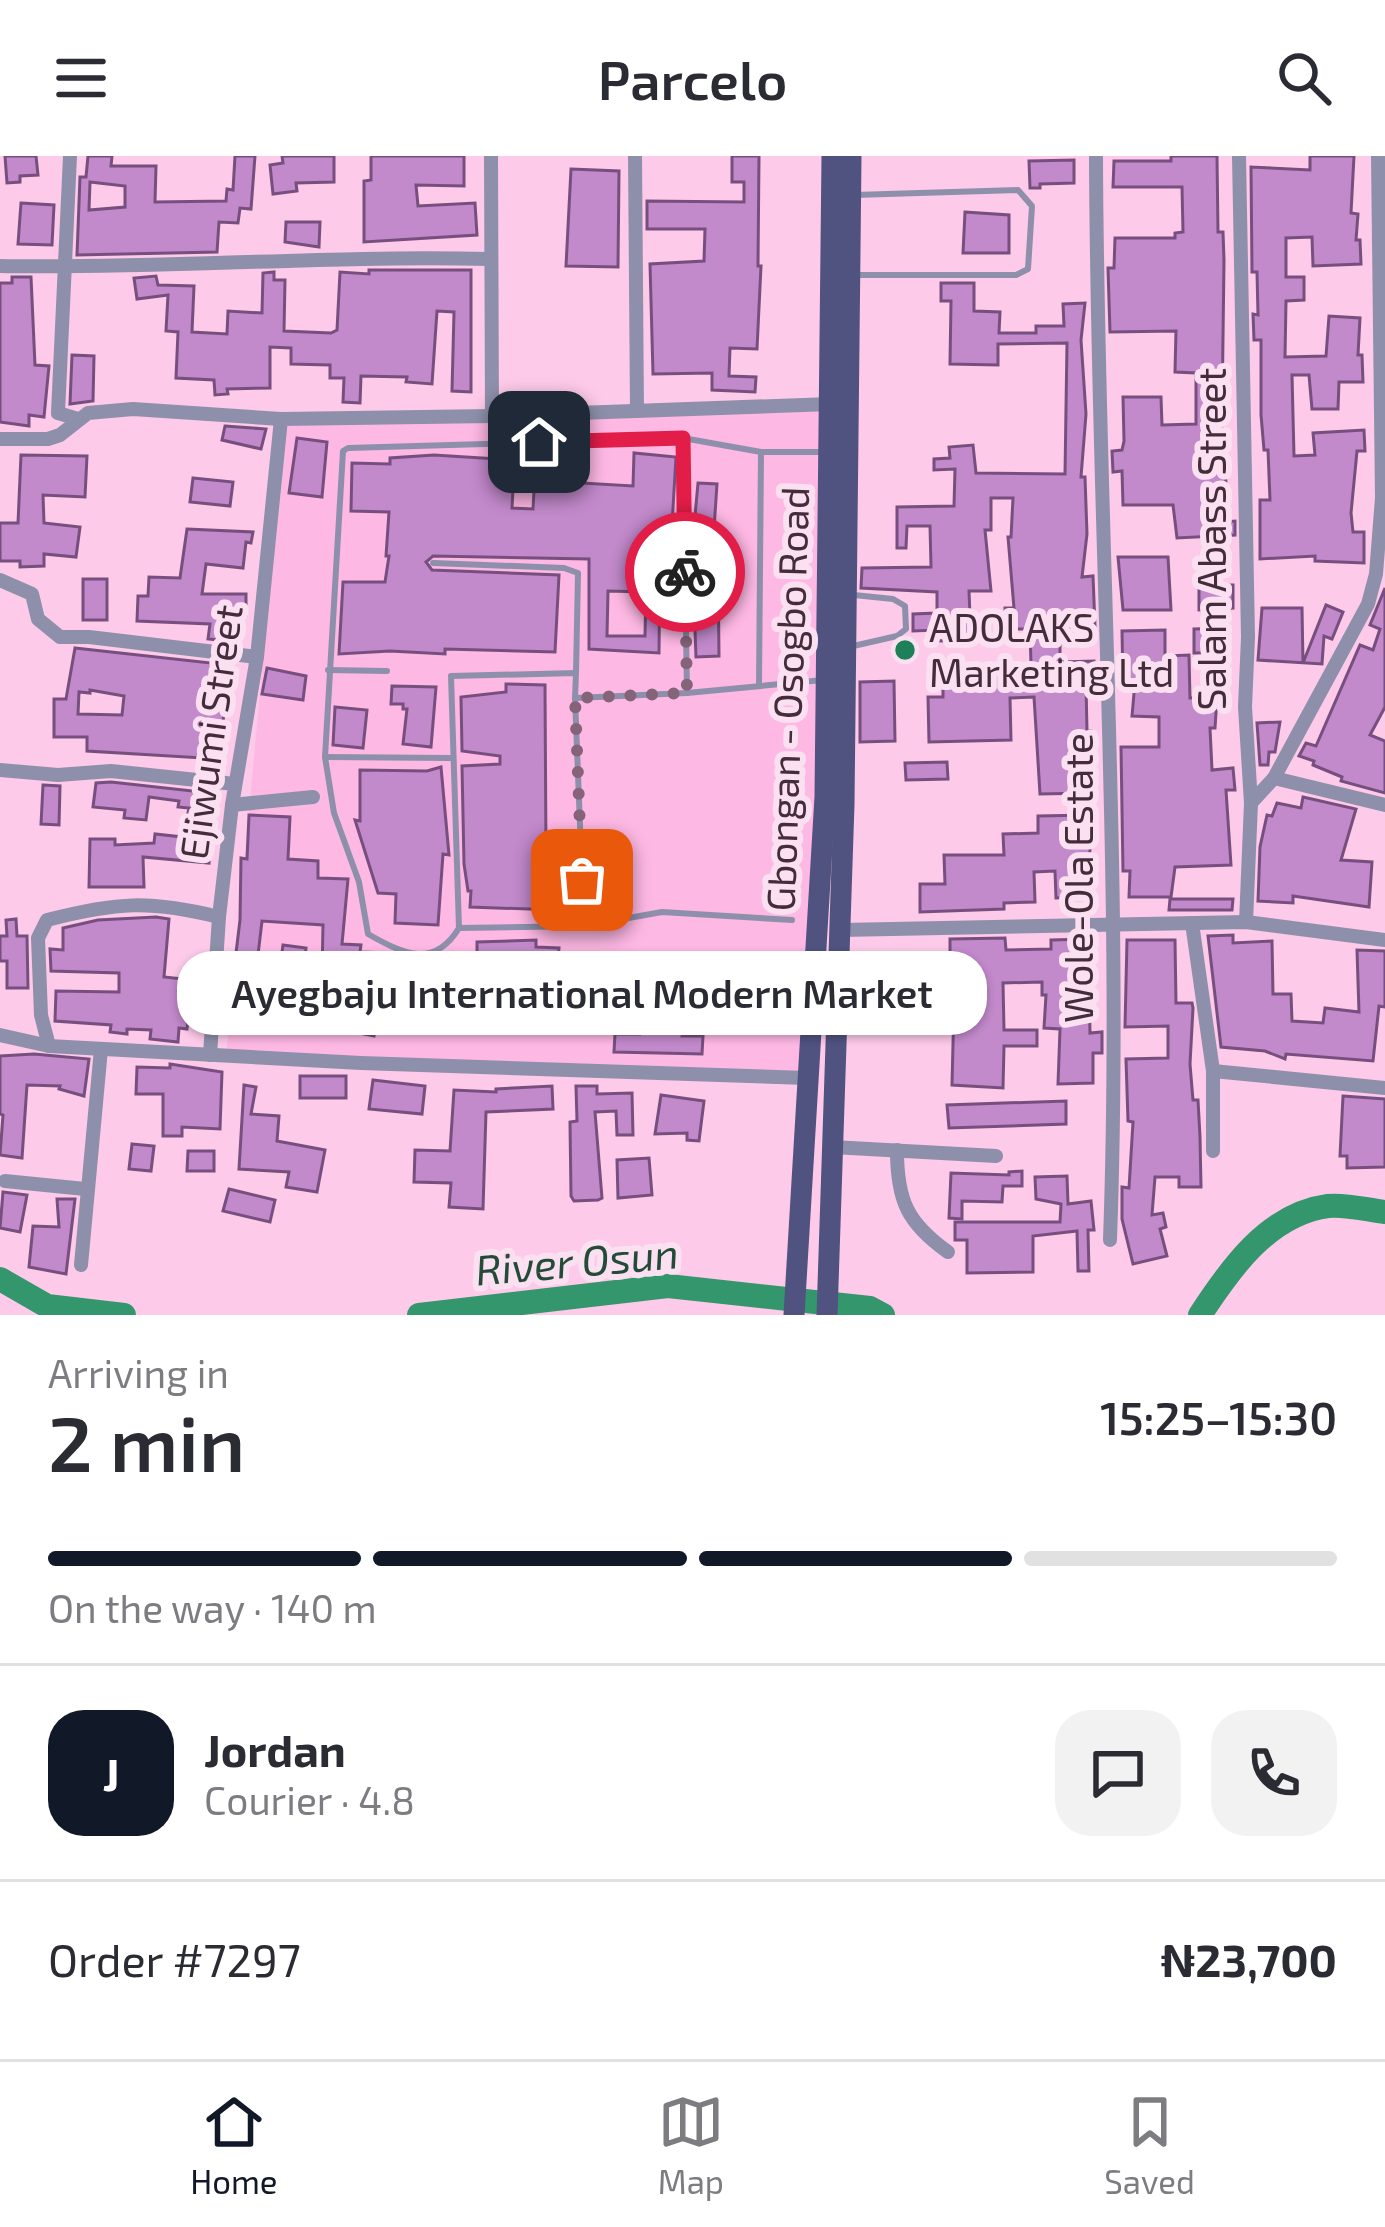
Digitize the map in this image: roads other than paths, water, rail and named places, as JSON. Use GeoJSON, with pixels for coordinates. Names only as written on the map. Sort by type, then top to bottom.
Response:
{"type":"FeatureCollection","features":[{"type":"Feature","properties":{"kind":"main road","name":"Gbongan - Osogbo Road"},"geometry":{"type":"LineString","coordinates":[[794,1315],[813,1025],[827,680],[832,156]]}},
{"type":"Feature","properties":{"kind":"main road","name":"Gbongan - Osogbo Road"},"geometry":{"type":"LineString","coordinates":[[827,1315],[841,930],[851,156]]}},
{"type":"Feature","properties":{"kind":"street"},"geometry":{"type":"LineString","coordinates":[[70,156],[58,412],[78,418]]}},
{"type":"Feature","properties":{"kind":"street"},"geometry":{"type":"LineString","coordinates":[[491,156],[492,416]]}},
{"type":"Feature","properties":{"kind":"street"},"geometry":{"type":"LineString","coordinates":[[635,156],[637,411]]}},
{"type":"Feature","properties":{"kind":"street","name":"Wole-Ola Estate"},"geometry":{"type":"LineString","coordinates":[[1096,156],[1113,752],[1110,1240]]}},
{"type":"Feature","properties":{"kind":"street","name":"Salam Abass Street"},"geometry":{"type":"LineString","coordinates":[[1239,156],[1248,637],[1245,707],[1251,803],[1246,922]]}},
{"type":"Feature","properties":{"kind":"street"},"geometry":{"type":"LineString","coordinates":[[1251,803],[1274,778],[1368,604],[1376,574],[1382,498],[1378,156]]}},
{"type":"Feature","properties":{"kind":"street"},"geometry":{"type":"LineString","coordinates":[[0,266],[365,256],[489,259]]}},
{"type":"Feature","properties":{"kind":"street"},"geometry":{"type":"LineString","coordinates":[[0,439],[48,439],[88,413],[133,409],[281,419],[831,404]]}},
{"type":"Feature","properties":{"kind":"street","name":"Ejiwumi Street"},"geometry":{"type":"LineString","coordinates":[[210,1055],[219,917],[257,657],[281,419]]}},
{"type":"Feature","properties":{"kind":"street"},"geometry":{"type":"LineString","coordinates":[[0,580],[32,594],[38,620],[60,637],[257,657]]}},
{"type":"Feature","properties":{"kind":"street"},"geometry":{"type":"LineString","coordinates":[[0,770],[58,775],[111,771],[235,784]]}},
{"type":"Feature","properties":{"kind":"street"},"geometry":{"type":"LineString","coordinates":[[1274,778],[1385,806]]}},
{"type":"Feature","properties":{"kind":"street"},"geometry":{"type":"LineString","coordinates":[[232,805],[313,796]]}},
{"type":"Feature","properties":{"kind":"street"},"geometry":{"type":"LineString","coordinates":[[49,1046],[41,1015],[38,938],[47,920],[110,904],[142,903],[219,917]]}},
{"type":"Feature","properties":{"kind":"street"},"geometry":{"type":"LineString","coordinates":[[841,930],[1246,922],[1385,940]]}},
{"type":"Feature","properties":{"kind":"street"},"geometry":{"type":"LineString","coordinates":[[1192,923],[1213,1071],[1213,1151]]}},
{"type":"Feature","properties":{"kind":"street"},"geometry":{"type":"LineString","coordinates":[[0,1035],[49,1046],[210,1055],[807,1078]]}},
{"type":"Feature","properties":{"kind":"street"},"geometry":{"type":"LineString","coordinates":[[81,1264],[101,1049]]}},
{"type":"Feature","properties":{"kind":"street"},"geometry":{"type":"LineString","coordinates":[[1213,1071],[1385,1088]]}},
{"type":"Feature","properties":{"kind":"street"},"geometry":{"type":"LineString","coordinates":[[832,1147],[996,1156]]}},
{"type":"Feature","properties":{"kind":"street"},"geometry":{"type":"LineString","coordinates":[[897,1150],[897,1181],[904,1209],[948,1252]]}},
{"type":"Feature","properties":{"kind":"street"},"geometry":{"type":"LineString","coordinates":[[4,1181],[85,1189]]}},
{"type":"Feature","properties":{"kind":"lane"},"geometry":{"type":"LineString","coordinates":[[850,195],[1018,190],[1032,206],[1028,269],[1016,275],[850,275]]}},
{"type":"Feature","properties":{"kind":"lane"},"geometry":{"type":"LineString","coordinates":[[576,673],[451,676],[459,928],[440,951],[425,955],[396,950],[368,934],[359,882],[334,813],[325,757],[340,460],[348,448],[683,438],[761,452],[830,452]]}},
{"type":"Feature","properties":{"kind":"lane"},"geometry":{"type":"LineString","coordinates":[[683,438],[687,693]]}},
{"type":"Feature","properties":{"kind":"lane"},"geometry":{"type":"LineString","coordinates":[[759,685],[761,452]]}},
{"type":"Feature","properties":{"kind":"lane"},"geometry":{"type":"LineString","coordinates":[[433,562],[564,568],[578,573],[575,698],[584,926]]}},
{"type":"Feature","properties":{"kind":"lane"},"geometry":{"type":"LineString","coordinates":[[846,647],[897,636],[906,629],[905,607],[893,599],[847,594]]}},
{"type":"Feature","properties":{"kind":"lane"},"geometry":{"type":"LineString","coordinates":[[328,670],[387,671]]}},
{"type":"Feature","properties":{"kind":"lane"},"geometry":{"type":"LineString","coordinates":[[575,698],[827,680]]}},
{"type":"Feature","properties":{"kind":"lane"},"geometry":{"type":"LineString","coordinates":[[325,757],[451,758]]}},
{"type":"Feature","properties":{"kind":"lane"},"geometry":{"type":"LineString","coordinates":[[459,928],[584,926],[662,912],[792,920]]}},
{"type":"Feature","properties":{"kind":"lane"},"geometry":{"type":"LineString","coordinates":[[630,979],[645,974],[682,976],[813,1025]]}},
{"type":"Feature","properties":{"kind":"waterway","name":"River Osun"},"geometry":{"type":"LineString","coordinates":[[1200,1315],[1238,1262],[1287,1220],[1328,1206],[1385,1212]]}},
{"type":"Feature","properties":{"kind":"waterway","name":"River Osun"},"geometry":{"type":"LineString","coordinates":[[0,1279],[47,1306],[124,1315]]}},
{"type":"Feature","properties":{"kind":"waterway"},"geometry":{"type":"LineString","coordinates":[[1211,1315],[1223,1279]]}},
{"type":"Feature","properties":{"kind":"waterway","name":"River Osun"},"geometry":{"type":"LineString","coordinates":[[419,1315],[668,1286],[870,1308],[883,1315]]}},
{"type":"Feature","properties":{"kind":"place","name":"ADOLAKS Marketing Ltd"},"geometry":{"type":"Point","coordinates":[905,650]}},
{"type":"Feature","properties":{"kind":"place","name":"Ayegbaju International Modern Market"},"geometry":{"type":"Point","coordinates":[582,880]}}]}
